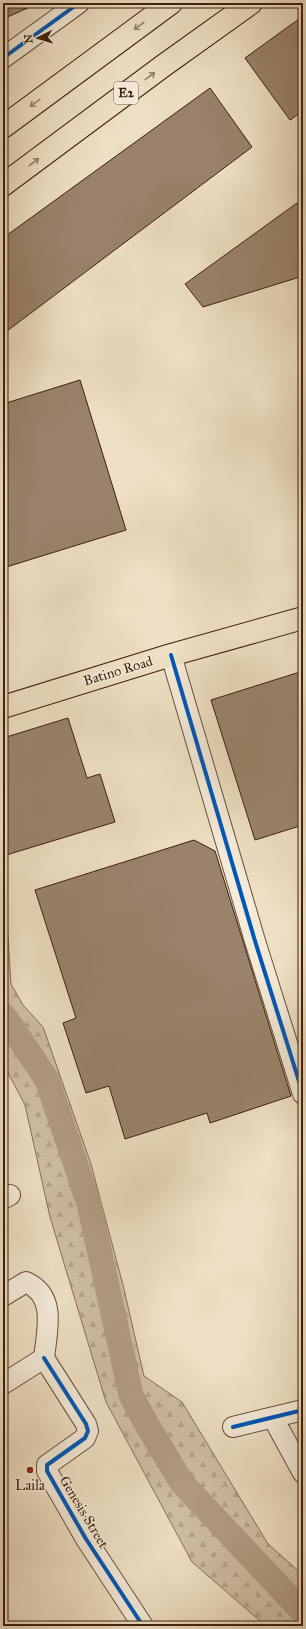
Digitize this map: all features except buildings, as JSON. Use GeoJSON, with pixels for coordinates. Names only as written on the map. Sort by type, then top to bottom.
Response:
{"type":"FeatureCollection","features":[{"type":"Feature","properties":{"kind":"main road"},"geometry":{"type":"LineString","coordinates":[[3,127],[171,3]]}},
{"type":"Feature","properties":{"kind":"main road","name":"E2"},"geometry":{"type":"LineString","coordinates":[[3,185],[163,66],[251,3]]}},
{"type":"Feature","properties":{"kind":"main road","name":"Batino Road"},"geometry":{"type":"LineString","coordinates":[[3,707],[170,655],[303,618]]}},
{"type":"Feature","properties":{"kind":"street"},"geometry":{"type":"LineString","coordinates":[[3,58],[79,3]]}},
{"type":"Feature","properties":{"kind":"street"},"geometry":{"type":"LineString","coordinates":[[170,655],[255,941],[303,1094]]}},
{"type":"Feature","properties":{"kind":"street"},"geometry":{"type":"LineString","coordinates":[[3,1296],[26,1282],[35,1286],[43,1298],[48,1313],[44,1358],[3,1384]]}},
{"type":"Feature","properties":{"kind":"street","name":"Genesis Street"},"geometry":{"type":"LineString","coordinates":[[44,1358],[86,1424],[88,1431],[85,1438],[47,1466],[47,1471],[86,1539],[143,1626]]}},
{"type":"Feature","properties":{"kind":"street"},"geometry":{"type":"LineString","coordinates":[[233,1428],[303,1410]]}},
{"type":"Feature","properties":{"kind":"street"},"geometry":{"type":"LineString","coordinates":[[273,1418],[303,1473]]}},
{"type":"Feature","properties":{"kind":"green space"},"geometry":{"type":"Polygon","coordinates":[[[3,891],[6,906],[11,984],[23,1005],[43,1027],[91,1164],[123,1285],[144,1376],[182,1402],[268,1544],[303,1575],[303,1626],[266,1626],[192,1562],[106,1402],[50,1217],[25,1105],[3,1063],[3,891]]]}},
{"type":"Feature","properties":{"kind":"waterway"},"geometry":{"type":"LineString","coordinates":[[3,1015],[47,1080],[89,1204],[131,1395],[182,1483],[303,1612]]}},
{"type":"Feature","properties":{"kind":"cycle path"},"geometry":{"type":"LineString","coordinates":[[3,58],[79,3]]}},
{"type":"Feature","properties":{"kind":"cycle path"},"geometry":{"type":"LineString","coordinates":[[171,655],[255,941],[303,1094]]}},
{"type":"Feature","properties":{"kind":"cycle path"},"geometry":{"type":"LineString","coordinates":[[44,1358],[86,1424],[88,1431],[85,1438],[47,1465],[47,1471],[86,1539],[143,1626]]}},
{"type":"Feature","properties":{"kind":"cycle path"},"geometry":{"type":"LineString","coordinates":[[233,1427],[303,1410]]}},
{"type":"Feature","properties":{"kind":"place","name":"Laila"},"geometry":{"type":"Point","coordinates":[30,1470]}}]}
